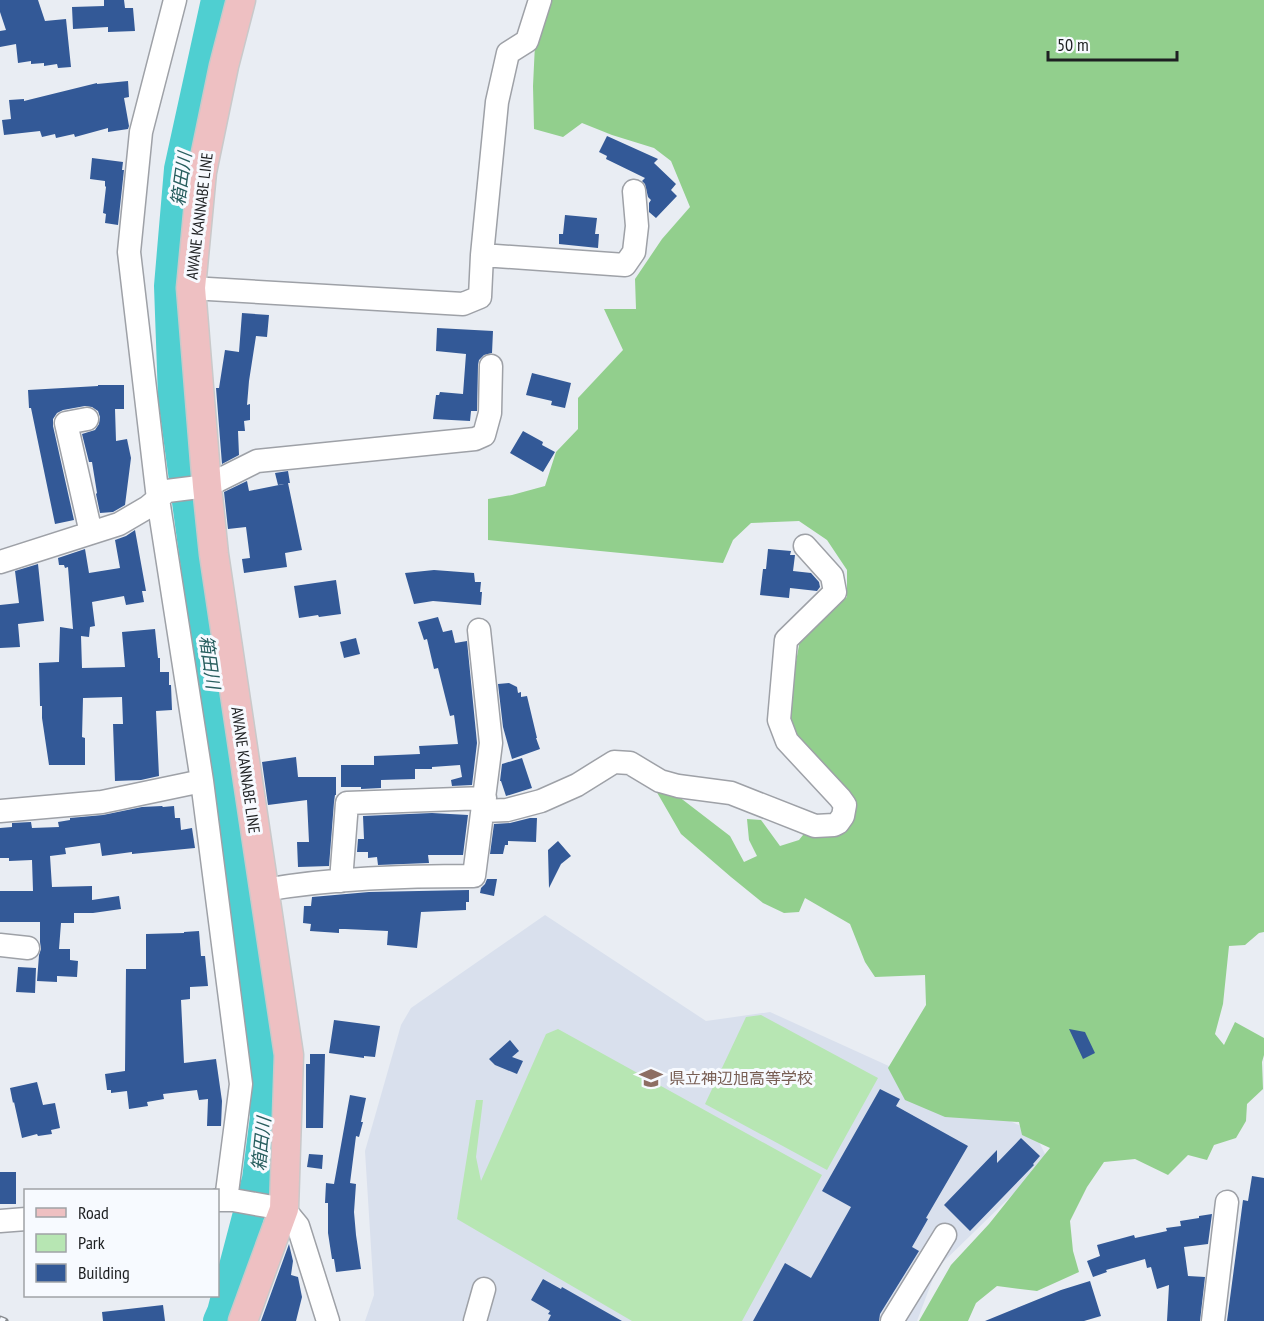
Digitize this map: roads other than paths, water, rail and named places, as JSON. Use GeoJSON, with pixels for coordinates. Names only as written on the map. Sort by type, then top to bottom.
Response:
{"type":"FeatureCollection","features":[{"type":"Feature","properties":{"kind":"main road","name":"AWANE KANNABE LINE"},"geometry":{"type":"LineString","coordinates":[[241,0],[224,66],[202,172],[191,288],[204,486],[289,1055],[280,1208],[243,1321]]}},
{"type":"Feature","properties":{"kind":"street"},"geometry":{"type":"LineString","coordinates":[[175,0],[141,132],[129,252],[241,1084],[225,1200],[280,1208],[298,1226],[328,1321]]}},
{"type":"Feature","properties":{"kind":"street"},"geometry":{"type":"LineString","coordinates":[[191,288],[463,304],[480,297],[497,102],[508,54],[527,41],[540,0]]}},
{"type":"Feature","properties":{"kind":"street"},"geometry":{"type":"LineString","coordinates":[[482,255],[625,265],[634,252],[637,226],[634,191]]}},
{"type":"Feature","properties":{"kind":"street"},"geometry":{"type":"LineString","coordinates":[[0,562],[119,524],[163,495],[204,486],[257,461],[475,439],[484,435],[490,413],[491,366]]}},
{"type":"Feature","properties":{"kind":"street"},"geometry":{"type":"LineString","coordinates":[[87,419],[66,423],[90,533]]}},
{"type":"Feature","properties":{"kind":"street"},"geometry":{"type":"LineString","coordinates":[[341,881],[347,803],[484,805],[507,810],[541,801],[577,785],[614,762],[630,763],[660,781],[678,786],[731,794],[815,826],[838,823],[843,816],[845,805],[787,741],[779,720],[786,640],[835,592],[832,576],[805,546]]}},
{"type":"Feature","properties":{"kind":"street"},"geometry":{"type":"LineString","coordinates":[[264,890],[341,881],[422,876],[474,876],[491,743],[478,630]]}},
{"type":"Feature","properties":{"kind":"street"},"geometry":{"type":"LineString","coordinates":[[0,811],[102,802],[202,781]]}},
{"type":"Feature","properties":{"kind":"street"},"geometry":{"type":"LineString","coordinates":[[0,945],[28,948]]}},
{"type":"Feature","properties":{"kind":"street"},"geometry":{"type":"LineString","coordinates":[[1213,1321],[1227,1202]]}},
{"type":"Feature","properties":{"kind":"street"},"geometry":{"type":"LineString","coordinates":[[0,1221],[24,1219]]}},
{"type":"Feature","properties":{"kind":"street"},"geometry":{"type":"LineString","coordinates":[[892,1321],[945,1235]]}},
{"type":"Feature","properties":{"kind":"street"},"geometry":{"type":"LineString","coordinates":[[475,1321],[484,1289]]}},
{"type":"Feature","properties":{"kind":"waterway","name":"箱田川"},"geometry":{"type":"LineString","coordinates":[[217,0],[180,169],[170,286],[174,398],[255,998],[266,1117],[258,1179],[219,1321]]}},
{"type":"Feature","properties":{"kind":"railway"},"geometry":{"type":"LineString","coordinates":[[0,1319],[5,1321]]}},
{"type":"Feature","properties":{"kind":"place","name":"県立神辺旭高等学校"},"geometry":{"type":"Point","coordinates":[651,1078]}}]}
